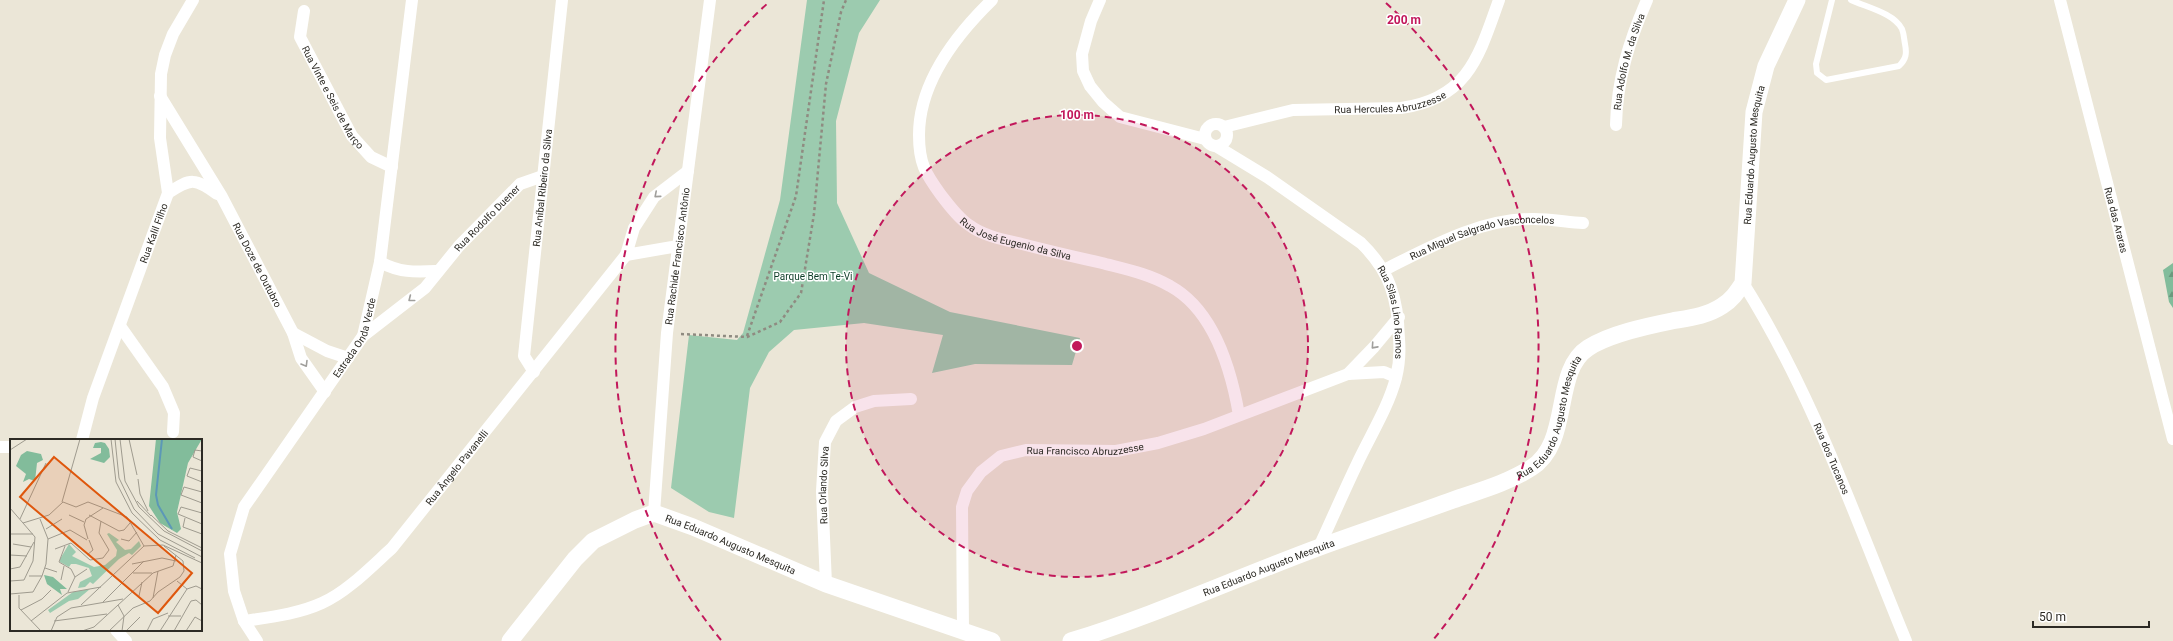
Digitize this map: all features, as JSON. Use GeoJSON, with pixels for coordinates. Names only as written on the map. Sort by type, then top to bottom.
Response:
{"type":"FeatureCollection","features":[{"type":"Feature","properties":{"kind":"main road","name":"Rua Eduardo Augusto Mesquita"},"geometry":{"type":"LineString","coordinates":[[1071,641],[1118,627],[1319,547],[1502,483],[1532,468],[1546,455],[1554,440],[1572,368],[1586,348],[1603,340],[1653,325],[1703,315],[1722,306],[1735,296],[1743,283],[1754,112],[1766,66],[1797,0]]}},
{"type":"Feature","properties":{"kind":"main road","name":"Rua Eduardo Augusto Mesquita"},"geometry":{"type":"LineString","coordinates":[[510,641],[575,559],[593,542],[635,520],[654,513],[693,527],[826,584],[992,641]]}},
{"type":"Feature","properties":{"kind":"street","name":"Rua Kalil Filho"},"geometry":{"type":"LineString","coordinates":[[82,439],[93,398],[168,193],[160,138],[161,74],[165,55],[173,34],[193,0]]}},
{"type":"Feature","properties":{"kind":"street","name":"Estrada Onda Verde"},"geometry":{"type":"LineString","coordinates":[[257,641],[244,621],[234,591],[230,554],[244,507],[363,336],[380,262],[412,0]]}},
{"type":"Feature","properties":{"kind":"street","name":"Rua Aníbal Ribeiro da Silva"},"geometry":{"type":"LineString","coordinates":[[534,372],[524,356],[562,0]]}},
{"type":"Feature","properties":{"kind":"street","name":"Rua Rachide Francisco Antônio"},"geometry":{"type":"LineString","coordinates":[[654,513],[667,333],[710,0]]}},
{"type":"Feature","properties":{"kind":"street","name":"Rua José Eugenio da Silva"},"geometry":{"type":"LineString","coordinates":[[992,0],[953,44],[930,83],[919,119],[919,147],[926,174],[947,202],[969,226],[997,238],[1136,272],[1171,286],[1198,309],[1216,341],[1234,382],[1239,415]]}},
{"type":"Feature","properties":{"kind":"street"},"geometry":{"type":"LineString","coordinates":[[1100,0],[1091,21],[1082,54],[1083,71],[1090,86],[1103,102],[1120,117],[1205,139]]}},
{"type":"Feature","properties":{"kind":"street","name":"Rua Hercules Abruzzesse"},"geometry":{"type":"LineString","coordinates":[[1224,127],[1293,110],[1401,108],[1418,106],[1436,100],[1469,73],[1489,29],[1499,0]]}},
{"type":"Feature","properties":{"kind":"street","name":"Rua Adolfo M. da Silva"},"geometry":{"type":"LineString","coordinates":[[1616,125],[1616,96],[1623,67],[1632,33],[1647,0]]}},
{"type":"Feature","properties":{"kind":"street","name":"Rua das Araras"},"geometry":{"type":"LineString","coordinates":[[2060,0],[2173,439]]}},
{"type":"Feature","properties":{"kind":"street","name":"Rua Vinte e Seis de Março"},"geometry":{"type":"LineString","coordinates":[[304,11],[300,37],[352,136],[371,157],[392,167]]}},
{"type":"Feature","properties":{"kind":"street","name":"Rua Doze de Outubro"},"geometry":{"type":"LineString","coordinates":[[160,96],[222,197],[293,333],[301,358],[325,392]]}},
{"type":"Feature","properties":{"kind":"street"},"geometry":{"type":"LineString","coordinates":[[1220,124],[1224,127],[1227,131],[1227,138],[1221,145],[1216,146],[1208,144],[1205,139],[1206,128],[1210,125],[1220,124]]}},
{"type":"Feature","properties":{"kind":"street","name":"Rua Silas Lino Ramos"},"geometry":{"type":"LineString","coordinates":[[1216,146],[1267,177],[1361,243],[1374,255],[1384,270],[1392,290],[1399,317],[1400,349],[1396,377],[1384,411],[1319,547]]}},
{"type":"Feature","properties":{"kind":"street","name":"Rua Ângelo Pavanelli"},"geometry":{"type":"LineString","coordinates":[[244,621],[290,613],[322,603],[357,580],[392,548],[626,255],[634,228],[654,197],[688,171]]}},
{"type":"Feature","properties":{"kind":"street","name":"Rua Rodolfo Duener"},"geometry":{"type":"LineString","coordinates":[[363,336],[425,288],[484,219],[520,184],[543,176]]}},
{"type":"Feature","properties":{"kind":"street","name":"Rua Doze de Outubro"},"geometry":{"type":"LineString","coordinates":[[168,193],[186,181],[200,182],[222,197]]}},
{"type":"Feature","properties":{"kind":"street","name":"Rua Miguel Salgrado Vasconcelos"},"geometry":{"type":"LineString","coordinates":[[1384,270],[1448,240],[1505,222],[1534,219],[1583,223]]}},
{"type":"Feature","properties":{"kind":"street"},"geometry":{"type":"LineString","coordinates":[[626,255],[678,246]]}},
{"type":"Feature","properties":{"kind":"street"},"geometry":{"type":"LineString","coordinates":[[380,262],[394,270],[414,272],[438,271]]}},
{"type":"Feature","properties":{"kind":"street","name":"Rua dos Tucanos"},"geometry":{"type":"LineString","coordinates":[[1743,283],[1771,327],[1797,379],[1906,641]]}},
{"type":"Feature","properties":{"kind":"street","name":"Rua Francisco Abruzzesse"},"geometry":{"type":"LineString","coordinates":[[1348,374],[1374,347],[1399,317]]}},
{"type":"Feature","properties":{"kind":"street"},"geometry":{"type":"LineString","coordinates":[[120,326],[163,387],[174,413],[173,432]]}},
{"type":"Feature","properties":{"kind":"street"},"geometry":{"type":"LineString","coordinates":[[293,333],[327,351],[348,358]]}},
{"type":"Feature","properties":{"kind":"street","name":"Rua Francisco Abruzzesse"},"geometry":{"type":"LineString","coordinates":[[963,631],[962,506],[967,491],[981,472],[1001,456],[1026,450],[1116,451],[1158,443],[1204,429],[1323,385],[1348,374],[1384,372],[1396,377]]}},
{"type":"Feature","properties":{"kind":"street","name":"Rua Orlando Silva"},"geometry":{"type":"LineString","coordinates":[[826,584],[822,491],[825,442],[836,421],[855,407],[874,401],[911,399]]}},
{"type":"Feature","properties":{"kind":"street"},"geometry":{"type":"LineString","coordinates":[[117,631],[126,641]]}},
{"type":"Feature","properties":{"kind":"lane"},"geometry":{"type":"LineString","coordinates":[[1832,0],[1816,64],[1817,73],[1826,80],[1899,66],[1904,62],[1906,54],[1902,30],[1898,23],[1887,16],[1851,0]]}},
{"type":"Feature","properties":{"kind":"path"},"geometry":{"type":"LineString","coordinates":[[747,337],[796,196],[824,0]]}},
{"type":"Feature","properties":{"kind":"path"},"geometry":{"type":"LineString","coordinates":[[667,333],[747,337],[780,322],[801,294],[814,214],[826,84],[841,12],[846,0]]}},
{"type":"Feature","properties":{"kind":"green space","name":"Parque Bem Te-Vi"},"geometry":{"type":"Polygon","coordinates":[[[807,0],[880,0],[859,33],[836,121],[837,203],[869,273],[950,312],[1080,338],[1072,365],[975,364],[932,373],[943,335],[864,323],[794,330],[769,352],[750,388],[734,518],[709,512],[671,488],[689,335],[737,340],[743,333],[780,200],[807,0]]]}},
{"type":"Feature","properties":{"kind":"green space"},"geometry":{"type":"Polygon","coordinates":[[[2173,263],[2173,308],[2169,302],[2163,270],[2173,263]]]}}]}
